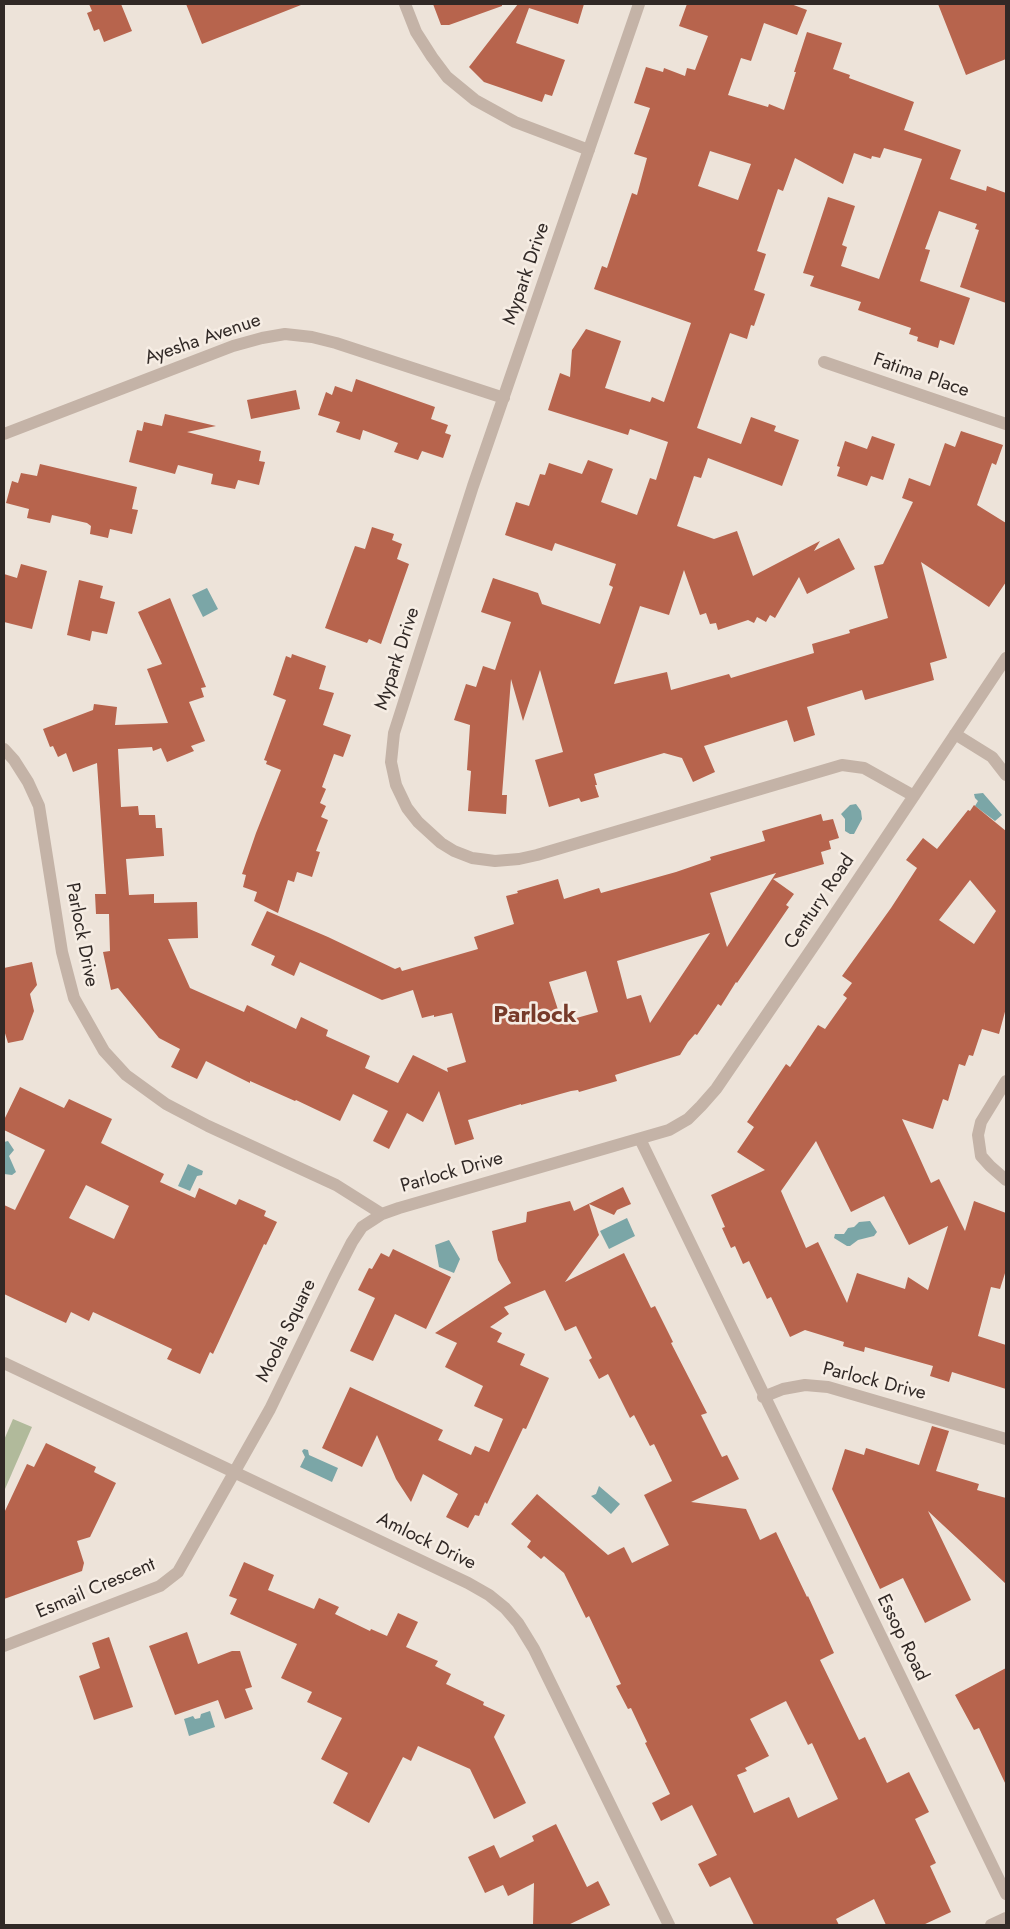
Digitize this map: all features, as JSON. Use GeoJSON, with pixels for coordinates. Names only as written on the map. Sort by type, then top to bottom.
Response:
{"type":"FeatureCollection","features":[{"type":"Feature","properties":{"kind":"street"},"geometry":{"type":"LineString","coordinates":[[405,4],[416,32],[432,57],[447,77],[475,100],[515,122],[589,150]]}},
{"type":"Feature","properties":{"kind":"street","name":"Mypark Drive"},"geometry":{"type":"LineString","coordinates":[[639,4],[470,495],[392,742],[391,762],[396,785],[407,808],[428,832],[454,851],[472,858],[495,861],[519,859],[842,765],[864,768],[914,796]]}},
{"type":"Feature","properties":{"kind":"street","name":"Ayesha Avenue"},"geometry":{"type":"LineString","coordinates":[[4,434],[233,346],[285,334],[312,337],[336,343],[504,398]]}},
{"type":"Feature","properties":{"kind":"street","name":"Fatima Place"},"geometry":{"type":"LineString","coordinates":[[824,362],[1006,424]]}},
{"type":"Feature","properties":{"kind":"street","name":"Century Road"},"geometry":{"type":"LineString","coordinates":[[640,1139],[669,1130],[688,1119],[716,1089],[1006,658]]}},
{"type":"Feature","properties":{"kind":"street"},"geometry":{"type":"LineString","coordinates":[[956,734],[992,757],[1006,775]]}},
{"type":"Feature","properties":{"kind":"street","name":"Parlock Drive"},"geometry":{"type":"LineString","coordinates":[[4,749],[14,760],[28,782],[39,806],[62,952],[74,998],[104,1051],[126,1075],[166,1104],[208,1126],[336,1185],[382,1214],[640,1139]]}},
{"type":"Feature","properties":{"kind":"street"},"geometry":{"type":"LineString","coordinates":[[1006,1081],[981,1122],[978,1135],[981,1156],[1006,1180]]}},
{"type":"Feature","properties":{"kind":"street"},"geometry":{"type":"LineString","coordinates":[[640,1139],[763,1397]]}},
{"type":"Feature","properties":{"kind":"street","name":"Moola Square"},"geometry":{"type":"LineString","coordinates":[[234,1472],[270,1409],[352,1242],[362,1227],[382,1214]]}},
{"type":"Feature","properties":{"kind":"street","name":"Amlock Drive"},"geometry":{"type":"LineString","coordinates":[[4,1363],[468,1583],[489,1595],[505,1608],[534,1649],[669,1925]]}},
{"type":"Feature","properties":{"kind":"street","name":"Parlock Drive"},"geometry":{"type":"LineString","coordinates":[[763,1397],[805,1385],[828,1387],[1006,1438]]}},
{"type":"Feature","properties":{"kind":"street","name":"Essop Road"},"geometry":{"type":"LineString","coordinates":[[763,1397],[1006,1894]]}},
{"type":"Feature","properties":{"kind":"street","name":"Esmail Crescent"},"geometry":{"type":"LineString","coordinates":[[4,1646],[160,1586],[178,1572],[234,1472]]}},
{"type":"Feature","properties":{"kind":"street"},"geometry":{"type":"LineString","coordinates":[[991,1925],[1006,1918]]}},
{"type":"Feature","properties":{"kind":"green space"},"geometry":{"type":"Polygon","coordinates":[[[13,1419],[32,1427],[4,1489],[4,1440],[13,1419]]]}},
{"type":"Feature","properties":{"kind":"water"},"geometry":{"type":"Polygon","coordinates":[[[207,588],[218,609],[203,617],[192,595],[207,588]]]}},
{"type":"Feature","properties":{"kind":"water"},"geometry":{"type":"Polygon","coordinates":[[[983,793],[1002,815],[995,821],[975,806],[978,801],[974,794],[983,793]]]}},
{"type":"Feature","properties":{"kind":"water"},"geometry":{"type":"Polygon","coordinates":[[[856,804],[861,811],[862,819],[854,834],[850,834],[845,831],[845,819],[841,814],[850,805],[856,804]]]}},
{"type":"Feature","properties":{"kind":"water"},"geometry":{"type":"Polygon","coordinates":[[[8,1141],[14,1150],[9,1156],[16,1172],[12,1175],[4,1174],[4,1142],[8,1141]]]}},
{"type":"Feature","properties":{"kind":"water"},"geometry":{"type":"Polygon","coordinates":[[[188,1164],[203,1171],[202,1175],[197,1176],[190,1191],[178,1186],[188,1164]]]}},
{"type":"Feature","properties":{"kind":"water"},"geometry":{"type":"Polygon","coordinates":[[[627,1218],[635,1236],[609,1249],[600,1231],[627,1218]]]}},
{"type":"Feature","properties":{"kind":"water"},"geometry":{"type":"Polygon","coordinates":[[[870,1221],[877,1232],[874,1236],[858,1240],[850,1246],[834,1238],[835,1234],[844,1234],[848,1228],[854,1227],[859,1222],[870,1221]]]}},
{"type":"Feature","properties":{"kind":"water"},"geometry":{"type":"Polygon","coordinates":[[[449,1240],[460,1259],[454,1273],[439,1267],[435,1245],[449,1240]]]}},
{"type":"Feature","properties":{"kind":"water"},"geometry":{"type":"Polygon","coordinates":[[[304,1449],[308,1450],[309,1455],[338,1468],[332,1482],[300,1467],[305,1457],[302,1451],[304,1449]]]}},
{"type":"Feature","properties":{"kind":"water"},"geometry":{"type":"Polygon","coordinates":[[[599,1486],[620,1504],[611,1514],[591,1496],[596,1494],[599,1486]]]}},
{"type":"Feature","properties":{"kind":"water"},"geometry":{"type":"Polygon","coordinates":[[[210,1711],[215,1727],[189,1736],[184,1719],[193,1716],[195,1719],[200,1718],[201,1714],[210,1711]]]}},
{"type":"Feature","properties":{"kind":"building"},"geometry":{"type":"Polygon","coordinates":[[[89,4],[121,4],[132,31],[104,42],[99,29],[94,31],[87,13],[92,11],[89,4]]]}},
{"type":"Feature","properties":{"kind":"building"},"geometry":{"type":"Polygon","coordinates":[[[186,4],[300,4],[301,5],[202,44],[186,4]]]}},
{"type":"Feature","properties":{"kind":"building"},"geometry":{"type":"Polygon","coordinates":[[[433,4],[502,4],[502,6],[449,25],[441,25],[433,4]]]}},
{"type":"Feature","properties":{"kind":"building"},"geometry":{"type":"Polygon","coordinates":[[[518,4],[584,4],[578,24],[529,8],[516,43],[565,60],[552,96],[545,94],[542,102],[484,82],[469,67],[518,4]]]}},
{"type":"Feature","properties":{"kind":"building"},"geometry":{"type":"Polygon","coordinates":[[[687,4],[791,4],[807,10],[797,35],[764,23],[751,61],[741,58],[728,95],[768,107],[769,104],[784,110],[807,32],[842,43],[833,69],[850,75],[849,78],[914,102],[904,130],[961,150],[950,179],[986,191],[987,186],[1006,193],[1006,303],[960,287],[979,230],[975,229],[977,224],[939,211],[925,249],[930,250],[920,281],[970,298],[954,345],[940,340],[938,348],[917,341],[918,337],[909,334],[911,328],[858,310],[861,302],[810,286],[814,276],[803,273],[828,197],[855,206],[842,245],[847,247],[841,266],[879,279],[922,159],[884,148],[880,158],[872,156],[871,159],[854,153],[843,184],[795,158],[783,191],[778,189],[757,251],[766,254],[754,290],[765,294],[754,326],[751,325],[747,339],[730,333],[697,428],[741,444],[751,417],[776,426],[774,431],[799,440],[782,486],[708,458],[701,478],[694,476],[677,526],[714,539],[737,531],[753,576],[820,541],[814,551],[839,538],[855,569],[807,594],[799,577],[775,618],[770,615],[766,622],[757,617],[754,623],[748,620],[718,630],[716,623],[710,624],[706,613],[700,615],[684,570],[669,615],[640,606],[614,684],[667,672],[671,690],[729,674],[731,678],[814,653],[812,644],[850,633],[849,630],[888,618],[874,566],[883,564],[913,502],[902,498],[909,478],[930,486],[945,443],[955,447],[961,431],[1003,445],[996,465],[992,463],[977,505],[1006,523],[1006,582],[989,607],[921,562],[947,658],[930,663],[934,680],[865,700],[862,690],[807,707],[815,735],[794,742],[787,720],[704,746],[715,772],[693,782],[682,758],[664,753],[594,774],[599,797],[581,802],[579,798],[549,807],[535,760],[563,752],[540,670],[523,721],[511,679],[502,795],[507,795],[506,814],[468,811],[471,771],[467,770],[470,725],[454,720],[466,684],[476,687],[483,666],[495,670],[511,622],[481,612],[493,578],[538,593],[542,604],[600,624],[613,587],[609,585],[616,564],[555,543],[552,551],[505,535],[516,502],[529,506],[540,474],[545,475],[549,463],[582,474],[588,460],[613,469],[601,502],[637,515],[650,478],[656,480],[668,442],[630,429],[628,435],[548,410],[560,373],[570,377],[572,350],[586,329],[621,341],[605,388],[650,402],[652,397],[664,402],[691,323],[594,289],[602,266],[607,268],[632,193],[637,195],[647,158],[634,154],[650,108],[634,103],[646,67],[663,72],[664,68],[685,76],[687,68],[695,70],[708,36],[679,26],[687,4]],[[710,151],[698,186],[738,200],[751,164],[710,151]]]}},
{"type":"Feature","properties":{"kind":"building"},"geometry":{"type":"Polygon","coordinates":[[[938,4],[1006,4],[1006,59],[966,75],[938,4]]]}},
{"type":"Feature","properties":{"kind":"building"},"geometry":{"type":"Polygon","coordinates":[[[356,379],[435,407],[431,419],[448,425],[445,433],[451,435],[443,458],[422,451],[418,460],[394,452],[398,443],[363,430],[360,440],[336,432],[340,422],[318,415],[326,392],[332,395],[335,386],[352,392],[356,379]]]}},
{"type":"Feature","properties":{"kind":"building"},"geometry":{"type":"Polygon","coordinates":[[[296,390],[300,409],[251,419],[247,400],[296,390]]]}},
{"type":"Feature","properties":{"kind":"building"},"geometry":{"type":"Polygon","coordinates":[[[165,414],[216,426],[187,432],[261,451],[259,461],[265,462],[259,485],[238,480],[235,489],[211,484],[213,474],[178,465],[175,474],[129,462],[137,430],[142,431],[144,422],[162,426],[165,414]]]}},
{"type":"Feature","properties":{"kind":"building"},"geometry":{"type":"Polygon","coordinates":[[[872,436],[895,444],[883,480],[871,476],[867,486],[837,476],[840,467],[837,466],[845,441],[867,449],[872,436]]]}},
{"type":"Feature","properties":{"kind":"building"},"geometry":{"type":"Polygon","coordinates":[[[40,464],[137,487],[132,509],[138,510],[132,534],[110,529],[108,538],[90,534],[91,526],[87,523],[52,515],[50,523],[27,518],[29,509],[6,503],[12,481],[18,483],[21,473],[37,476],[40,464]]]}},
{"type":"Feature","properties":{"kind":"building"},"geometry":{"type":"Polygon","coordinates":[[[372,527],[394,534],[392,540],[402,544],[397,559],[409,564],[381,644],[369,639],[367,643],[325,628],[355,546],[365,549],[372,527]]]}},
{"type":"Feature","properties":{"kind":"building"},"geometry":{"type":"Polygon","coordinates":[[[21,564],[47,571],[32,629],[4,622],[4,574],[17,578],[21,564]]]}},
{"type":"Feature","properties":{"kind":"building"},"geometry":{"type":"Polygon","coordinates":[[[79,580],[103,586],[100,598],[115,602],[107,634],[92,631],[90,641],[67,635],[79,580]]]}},
{"type":"Feature","properties":{"kind":"building"},"geometry":{"type":"Polygon","coordinates":[[[170,598],[206,687],[201,688],[204,697],[189,702],[205,741],[191,746],[194,751],[167,762],[161,748],[153,751],[152,747],[118,749],[121,807],[138,806],[139,815],[155,815],[156,828],[162,828],[164,856],[126,859],[129,895],[154,894],[154,903],[197,902],[198,938],[168,939],[190,988],[244,1012],[247,1005],[296,1029],[301,1017],[328,1030],[326,1036],[370,1056],[365,1068],[398,1083],[413,1055],[448,1072],[447,1068],[466,1062],[452,1013],[422,1018],[413,990],[382,1000],[300,962],[294,976],[271,965],[275,956],[251,945],[267,911],[395,969],[400,967],[402,971],[478,949],[474,937],[514,924],[506,896],[518,893],[517,891],[558,879],[564,899],[599,888],[601,893],[676,872],[711,860],[710,857],[765,841],[762,831],[821,814],[823,821],[833,819],[839,838],[829,841],[831,849],[821,852],[824,864],[773,879],[794,894],[786,905],[789,907],[721,1006],[718,1004],[697,1035],[695,1034],[688,1042],[680,1055],[615,1075],[617,1081],[579,1092],[578,1090],[571,1091],[521,1104],[468,1120],[474,1139],[455,1145],[439,1091],[423,1122],[407,1113],[389,1149],[373,1141],[388,1111],[353,1094],[340,1121],[296,1100],[250,1081],[250,1083],[206,1061],[197,1079],[171,1067],[180,1049],[159,1038],[118,988],[111,990],[103,952],[110,951],[109,914],[96,914],[95,894],[106,894],[97,763],[73,772],[66,753],[58,757],[53,746],[50,747],[43,729],[93,710],[94,704],[117,707],[115,725],[168,723],[147,669],[162,664],[138,612],[170,598]],[[776,873],[710,893],[727,947],[772,879],[776,873]],[[710,933],[617,961],[627,999],[641,995],[650,1023],[710,933]],[[586,971],[549,982],[562,1022],[598,1012],[586,971]]]}},
{"type":"Feature","properties":{"kind":"building"},"geometry":{"type":"Polygon","coordinates":[[[292,654],[326,666],[319,689],[334,693],[323,725],[351,735],[343,757],[334,754],[322,787],[326,789],[320,803],[326,806],[321,817],[328,820],[316,851],[320,852],[312,877],[297,872],[294,882],[288,880],[278,913],[254,901],[257,892],[243,887],[246,875],[242,874],[281,770],[266,764],[267,761],[264,760],[286,700],[273,695],[286,656],[291,658],[292,654]]]}},
{"type":"Feature","properties":{"kind":"building"},"geometry":{"type":"Polygon","coordinates":[[[974,805],[1006,831],[1006,1008],[999,1034],[982,1029],[973,1056],[969,1055],[965,1066],[959,1064],[948,1101],[943,1099],[933,1129],[902,1119],[931,1183],[939,1179],[965,1231],[974,1201],[1006,1213],[1006,1270],[1000,1289],[991,1287],[978,1336],[1006,1345],[1006,1389],[952,1372],[949,1382],[930,1376],[933,1366],[865,1347],[864,1352],[843,1346],[844,1342],[805,1330],[790,1337],[771,1297],[767,1299],[749,1261],[743,1264],[735,1246],[731,1248],[722,1228],[725,1227],[711,1195],[765,1170],[737,1152],[754,1127],[747,1122],[786,1064],[790,1067],[818,1025],[825,1029],[847,998],[843,995],[852,983],[842,976],[917,868],[906,860],[923,838],[937,849],[968,810],[970,811],[974,805]],[[970,880],[939,920],[974,944],[996,911],[970,880]],[[816,1141],[781,1191],[806,1248],[818,1242],[847,1303],[857,1273],[905,1289],[908,1277],[928,1290],[948,1226],[909,1245],[884,1196],[851,1212],[816,1141]]]}},
{"type":"Feature","properties":{"kind":"building"},"geometry":{"type":"Polygon","coordinates":[[[32,962],[37,985],[30,994],[34,1011],[23,1040],[8,1043],[4,1030],[4,968],[32,962]]]}},
{"type":"Feature","properties":{"kind":"building"},"geometry":{"type":"Polygon","coordinates":[[[20,1087],[64,1108],[69,1099],[112,1119],[101,1143],[164,1174],[160,1182],[195,1198],[199,1188],[236,1205],[239,1199],[266,1211],[264,1216],[277,1222],[266,1245],[264,1244],[213,1354],[210,1352],[200,1374],[167,1359],[172,1349],[93,1312],[89,1321],[71,1312],[66,1323],[4,1294],[4,1205],[15,1210],[45,1150],[4,1130],[4,1120],[20,1087]],[[86,1185],[69,1218],[114,1239],[129,1206],[86,1185]]]}},
{"type":"Feature","properties":{"kind":"building"},"geometry":{"type":"Polygon","coordinates":[[[623,1187],[631,1204],[617,1210],[614,1215],[589,1204],[599,1235],[565,1282],[624,1253],[651,1308],[655,1306],[673,1342],[671,1343],[707,1413],[701,1415],[722,1457],[727,1455],[739,1479],[691,1502],[746,1509],[760,1540],[776,1532],[834,1653],[820,1660],[859,1740],[865,1737],[887,1783],[909,1772],[929,1812],[915,1819],[936,1863],[930,1866],[951,1912],[923,1925],[886,1925],[874,1899],[836,1919],[839,1925],[754,1925],[730,1877],[710,1887],[698,1864],[717,1855],[692,1805],[661,1821],[652,1803],[670,1794],[645,1743],[647,1742],[631,1708],[628,1709],[616,1686],[621,1684],[589,1616],[586,1618],[564,1573],[544,1556],[541,1559],[527,1547],[531,1541],[511,1524],[537,1494],[608,1555],[624,1547],[632,1563],[669,1545],[644,1495],[672,1481],[654,1444],[650,1446],[634,1415],[630,1418],[608,1374],[599,1379],[589,1360],[592,1358],[576,1326],[565,1331],[545,1290],[504,1307],[509,1314],[490,1327],[502,1333],[497,1342],[525,1354],[520,1365],[549,1378],[526,1429],[523,1428],[487,1504],[485,1502],[479,1516],[475,1515],[468,1528],[446,1517],[458,1494],[423,1474],[411,1502],[396,1479],[377,1435],[362,1467],[322,1448],[350,1387],[443,1430],[438,1440],[471,1455],[475,1446],[489,1452],[503,1419],[474,1406],[483,1386],[445,1367],[457,1343],[435,1333],[511,1283],[498,1260],[492,1231],[526,1222],[527,1212],[570,1201],[574,1211],[623,1187]],[[786,1701],[750,1719],[769,1756],[745,1768],[747,1771],[737,1775],[754,1813],[789,1797],[798,1818],[838,1799],[812,1743],[808,1745],[786,1701]]]}},
{"type":"Feature","properties":{"kind":"building"},"geometry":{"type":"Polygon","coordinates":[[[393,1249],[451,1277],[426,1329],[395,1314],[373,1361],[350,1351],[375,1298],[358,1290],[369,1268],[372,1269],[381,1253],[389,1257],[393,1249]]]}},
{"type":"Feature","properties":{"kind":"building"},"geometry":{"type":"Polygon","coordinates":[[[932,1426],[949,1431],[936,1471],[979,1484],[977,1490],[1006,1498],[1006,1584],[928,1511],[971,1600],[925,1623],[903,1578],[880,1589],[832,1489],[845,1449],[864,1455],[866,1448],[919,1465],[932,1426]]]}},
{"type":"Feature","properties":{"kind":"building"},"geometry":{"type":"Polygon","coordinates":[[[46,1443],[96,1467],[94,1472],[116,1483],[90,1537],[77,1541],[84,1563],[82,1571],[4,1599],[4,1513],[27,1464],[34,1467],[46,1443]]]}},
{"type":"Feature","properties":{"kind":"building"},"geometry":{"type":"Polygon","coordinates":[[[244,1562],[274,1575],[268,1590],[314,1609],[319,1598],[339,1607],[335,1614],[370,1631],[371,1629],[387,1636],[398,1613],[418,1622],[406,1647],[438,1661],[435,1666],[451,1674],[446,1684],[484,1702],[483,1705],[505,1715],[494,1737],[526,1803],[494,1819],[470,1769],[418,1746],[411,1761],[403,1757],[369,1823],[333,1803],[348,1773],[321,1759],[342,1718],[307,1702],[312,1692],[281,1678],[297,1644],[230,1614],[237,1599],[229,1596],[244,1562]]]}},
{"type":"Feature","properties":{"kind":"building"},"geometry":{"type":"Polygon","coordinates":[[[187,1632],[198,1664],[232,1651],[240,1651],[252,1687],[245,1689],[253,1709],[225,1719],[218,1700],[175,1715],[149,1646],[187,1632]]]}},
{"type":"Feature","properties":{"kind":"building"},"geometry":{"type":"Polygon","coordinates":[[[109,1637],[133,1707],[94,1720],[79,1676],[100,1668],[92,1643],[109,1637]]]}},
{"type":"Feature","properties":{"kind":"building"},"geometry":{"type":"Polygon","coordinates":[[[1006,1668],[1006,1785],[979,1728],[974,1730],[955,1695],[1006,1668]]]}},
{"type":"Feature","properties":{"kind":"building"},"geometry":{"type":"Polygon","coordinates":[[[556,1824],[587,1887],[598,1881],[610,1905],[568,1925],[533,1925],[534,1883],[508,1896],[503,1885],[485,1893],[468,1857],[494,1845],[500,1858],[534,1841],[532,1836],[556,1824]]]}},
{"type":"Feature","properties":{"kind":"district","name":"Parlock"},"geometry":{"type":"Point","coordinates":[535,1016]}}]}
